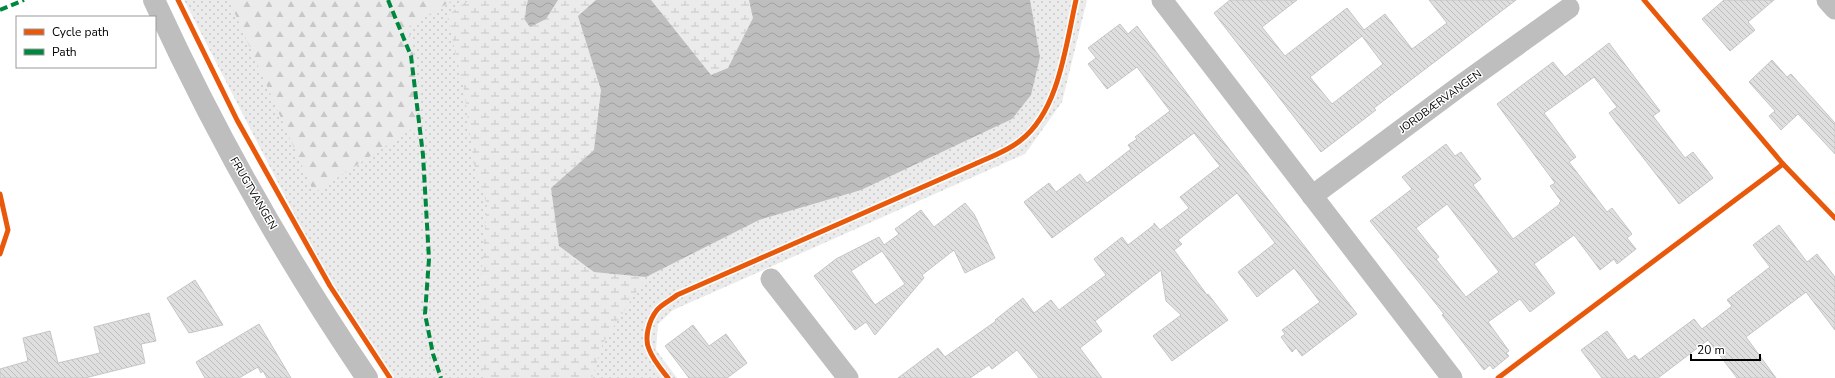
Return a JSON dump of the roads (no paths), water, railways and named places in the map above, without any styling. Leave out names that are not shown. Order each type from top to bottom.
[{"type":"street","name":"FRUGTVANGEN","points":[[154,0],[177,51],[246,183],[334,328],[367,378]]},
{"type":"street","points":[[1162,0],[1452,378]]},
{"type":"street","points":[[1827,0],[1835,9]]},
{"type":"street","name":"JORDBÆRVANGEN","points":[[1312,196],[1460,86],[1569,8]]},
{"type":"street","points":[[771,280],[848,378]]},
{"type":"water","points":[[528,0],[558,0],[546,19],[530,27],[525,20]]},
{"type":"water","points":[[596,0],[651,0],[711,75],[728,68],[753,18],[749,0],[1030,0],[1040,57],[1031,95],[1012,119],[861,190],[759,220],[646,277],[594,272],[559,246],[551,188],[594,150],[601,90],[578,16]]}]
